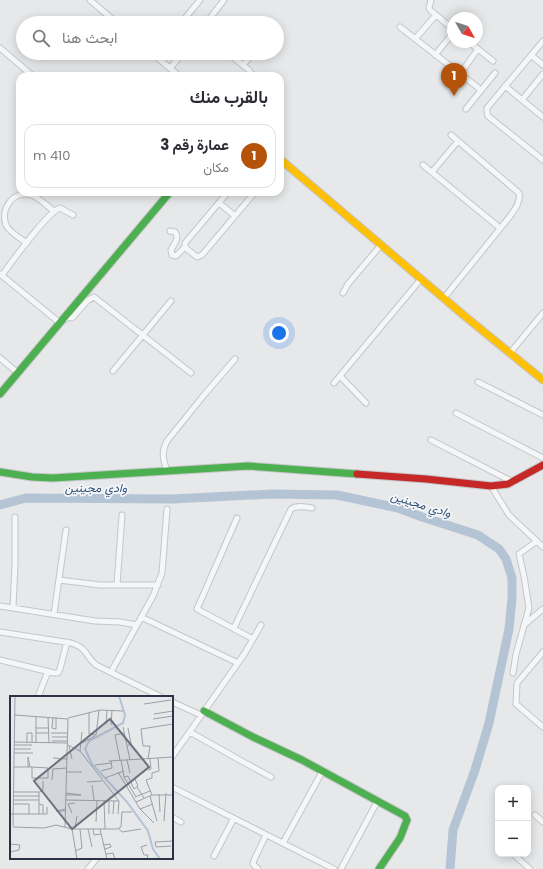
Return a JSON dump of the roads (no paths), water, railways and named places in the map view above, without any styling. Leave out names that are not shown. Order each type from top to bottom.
[{"type":"street","points":[[90,0],[108,16]]},
{"type":"street","points":[[187,16],[200,0]]},
{"type":"street","points":[[211,16],[224,0]]},
{"type":"street","points":[[431,0],[429,8],[447,24]]},
{"type":"street","points":[[415,39],[436,15]]},
{"type":"street","points":[[400,26],[481,90]]},
{"type":"street","points":[[435,55],[447,40]]},
{"type":"street","points":[[543,41],[487,108],[488,116],[543,160]]},
{"type":"street","points":[[0,48],[28,72]]},
{"type":"street","points":[[460,74],[478,49],[493,61]]},
{"type":"street","points":[[531,55],[543,65]]},
{"type":"street","points":[[161,60],[174,72]]},
{"type":"street","points":[[170,68],[176,60]]},
{"type":"street","points":[[237,60],[250,72]]},
{"type":"street","points":[[243,65],[247,60]]},
{"type":"street","points":[[466,109],[495,73]]},
{"type":"street","points":[[522,100],[543,74]]},
{"type":"street","points":[[505,86],[543,117]]},
{"type":"street","points":[[444,298],[516,209],[520,194],[451,135]]},
{"type":"street","points":[[432,172],[458,140]]},
{"type":"street","points":[[284,164],[510,353],[542,378]]},
{"type":"street","points":[[423,165],[500,228]]},
{"type":"street","points":[[16,195],[8,201],[5,209],[5,223],[9,229],[27,242]]},
{"type":"street","points":[[33,196],[41,200],[54,211]]},
{"type":"street","points":[[0,394],[167,196]]},
{"type":"street","points":[[170,231],[176,234],[177,238],[171,250],[172,255],[176,256],[185,247],[185,243],[225,196]]},
{"type":"street","points":[[185,247],[197,257],[200,256],[252,196]]},
{"type":"street","points":[[219,203],[235,216]]},
{"type":"street","points":[[62,320],[1,274],[54,211],[60,208],[73,215]]},
{"type":"street","points":[[344,293],[348,284],[381,245]]},
{"type":"street","points":[[334,383],[421,279]]},
{"type":"street","points":[[62,320],[68,317],[72,318],[88,300],[94,297],[191,373]]},
{"type":"street","points":[[113,371],[171,301]]},
{"type":"street","points":[[510,353],[543,313]]},
{"type":"street","points":[[0,358],[18,373]]},
{"type":"street","points":[[167,471],[163,453],[167,441],[235,359]]},
{"type":"street","points":[[340,376],[366,403]]},
{"type":"street","points":[[478,382],[543,415]]},
{"type":"street","points":[[456,413],[543,458]]},
{"type":"street","points":[[431,440],[512,482]]},
{"type":"street","points":[[0,472],[32,477],[52,478],[248,466],[426,479],[491,486],[508,484],[543,465]]},
{"type":"street","points":[[491,486],[509,515],[543,547]]},
{"type":"street","points":[[234,628],[291,509],[298,506],[312,508]]},
{"type":"street","points":[[111,672],[158,585],[162,573],[167,509]]},
{"type":"street","points":[[117,585],[122,515]]},
{"type":"street","points":[[13,608],[15,517]]},
{"type":"street","points":[[237,518],[197,609],[254,639]]},
{"type":"street","points":[[54,614],[66,530]]},
{"type":"street","points":[[513,673],[516,654],[528,608],[524,576],[519,556],[520,552],[537,541]]},
{"type":"street","points":[[59,580],[100,586],[158,585]]},
{"type":"street","points":[[0,606],[96,621],[120,622],[137,625]]},
{"type":"street","points":[[523,626],[543,610]]},
{"type":"street","points":[[141,617],[238,663]]},
{"type":"street","points":[[173,756],[238,663],[262,625]]},
{"type":"street","points":[[0,632],[67,642],[80,646],[84,649],[92,661],[159,696]]},
{"type":"street","points":[[0,660],[48,672],[58,673],[67,642]]},
{"type":"street","points":[[543,652],[517,683],[516,704],[543,728]]},
{"type":"street","points":[[38,696],[48,672]]},
{"type":"street","points":[[173,702],[203,713],[322,772],[405,816],[408,822],[404,831],[379,869]]},
{"type":"street","points":[[190,732],[271,777]]},
{"type":"street","points":[[283,843],[322,772]]},
{"type":"street","points":[[173,788],[334,869]]},
{"type":"street","points":[[341,869],[377,802]]},
{"type":"street","points":[[535,815],[543,822]]},
{"type":"street","points":[[173,818],[181,822]]},
{"type":"street","points":[[214,856],[234,818]]},
{"type":"street","points":[[258,869],[253,864],[266,835]]},
{"type":"street","points":[[517,857],[530,869]]},
{"type":"street","points":[[88,869],[96,859]]},
{"type":"waterway","name":"وادي مجينين","points":[[0,505],[26,498],[172,499],[272,494],[337,495],[398,508],[478,535],[499,549],[506,559],[512,578],[509,629],[489,723],[475,770],[453,830],[450,869]]},
{"type":"place","name":"عمارة رقم 3","points":[[454,96]]}]
